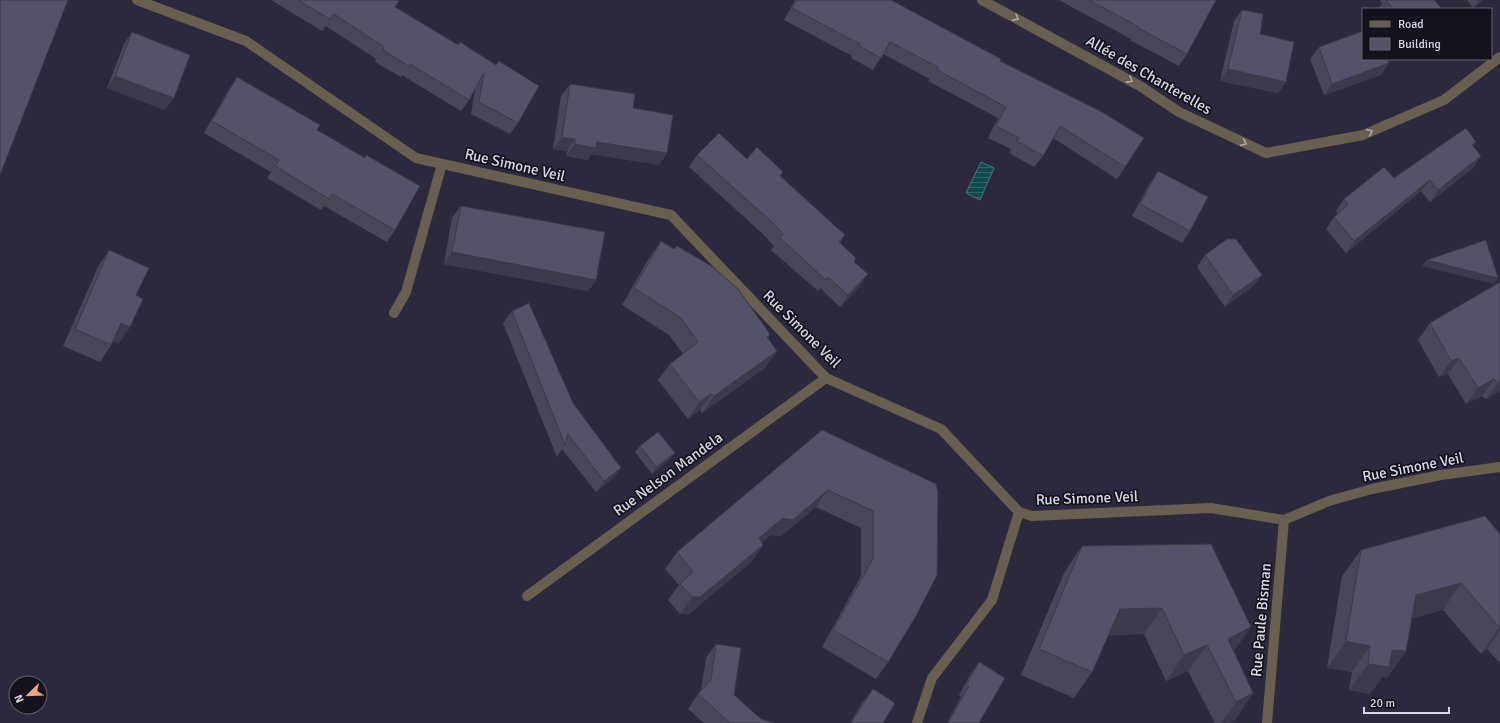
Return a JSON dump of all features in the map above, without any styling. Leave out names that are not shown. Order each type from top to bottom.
[{"type":"street","name":"Rue Simone Veil","points":[[137,0],[246,41],[416,158],[671,215],[826,378],[941,429],[1019,512],[1032,516],[1211,508],[1284,520],[1330,501],[1372,489],[1441,475],[1500,467]]},
{"type":"street","name":"Allée des Chanterelles","points":[[982,0],[1140,86],[1179,112],[1266,153],[1363,135],[1444,100],[1500,57]]},
{"type":"street","points":[[394,313],[406,292],[442,164]]},
{"type":"street","name":"Rue Nelson Mandela","points":[[527,596],[826,378]]},
{"type":"street","points":[[917,723],[932,678],[992,600],[1019,512]]},
{"type":"street","name":"Rue Paule Bisman","points":[[1267,723],[1284,520]]},
{"type":"shaded area","points":[[981,162],[994,168],[980,200],[966,193]]},
{"type":"building","points":[[0,0],[68,0],[0,175]]},
{"type":"building","points":[[298,0],[399,1],[395,7],[458,45],[460,42],[496,65],[499,61],[539,86],[518,123],[479,102],[484,73],[469,100],[410,64],[409,66],[383,50],[384,47],[334,14],[330,19]]},
{"type":"building","points":[[797,0],[891,0],[1001,59],[1000,61],[1102,112],[1144,138],[1125,167],[1060,126],[1043,156],[1017,141],[1019,138],[996,126],[1006,107],[937,70],[938,67],[890,42],[881,58],[859,46],[860,44],[792,8]]},
{"type":"building","points":[[1089,0],[1216,0],[1187,54]]},
{"type":"building","points":[[1386,0],[1434,0],[1441,8],[1392,8]]},
{"type":"building","points":[[1242,10],[1263,14],[1260,34],[1294,42],[1286,82],[1228,69]]},
{"type":"building","points":[[1362,31],[1362,60],[1388,60],[1389,63],[1332,84],[1319,47]]},
{"type":"building","points":[[132,32],[190,55],[174,98],[115,76]]},
{"type":"building","points":[[237,77],[320,125],[317,130],[365,158],[366,155],[420,186],[395,230],[332,194],[329,199],[275,166],[279,160],[212,121]]},
{"type":"building","points":[[570,84],[635,94],[633,108],[673,115],[667,153],[597,142],[596,148],[575,144],[575,139],[562,137]]},
{"type":"building","points":[[1466,128],[1476,142],[1472,145],[1481,156],[1438,190],[1430,180],[1354,241],[1334,217],[1348,205],[1344,199],[1384,167],[1394,178]]},
{"type":"building","points":[[719,133],[747,159],[757,147],[783,172],[780,176],[845,235],[839,242],[856,258],[854,262],[868,274],[848,295],[828,277],[826,280],[780,238],[783,234],[774,224],[697,155]]},
{"type":"building","points":[[1158,171],[1208,197],[1190,231],[1140,204]]},
{"type":"building","points":[[461,206],[605,232],[596,280],[452,252]]},
{"type":"building","points":[[1227,239],[1236,239],[1262,275],[1233,295],[1205,255]]},
{"type":"building","points":[[1486,240],[1498,278],[1427,260]]},
{"type":"building","points":[[661,241],[674,249],[677,246],[713,267],[738,289],[770,334],[767,337],[777,351],[714,396],[711,394],[699,402],[670,364],[698,342],[681,318],[634,288]]},
{"type":"building","points":[[109,250],[149,268],[136,295],[143,299],[130,327],[121,323],[111,345],[75,329]]},
{"type":"building","points":[[1500,282],[1500,381],[1498,383],[1494,379],[1478,388],[1459,358],[1451,361],[1430,323]]},
{"type":"building","points":[[529,303],[573,403],[621,468],[604,481],[568,434],[565,445],[512,311]]},
{"type":"building","points":[[822,430],[936,484],[938,492],[937,575],[916,616],[888,662],[833,630],[873,559],[873,511],[828,490],[793,520],[783,518],[759,538],[763,545],[700,597],[692,597],[680,584],[693,572],[677,552]]},
{"type":"building","points":[[658,432],[675,453],[656,467],[640,446]]},
{"type":"building","points":[[1485,516],[1500,534],[1500,626],[1499,627],[1461,583],[1416,595],[1406,651],[1392,650],[1389,667],[1368,664],[1370,646],[1346,641],[1361,550]]},
{"type":"building","points":[[1211,544],[1251,627],[1228,639],[1253,693],[1236,702],[1207,645],[1184,655],[1162,608],[1120,609],[1092,672],[1039,649],[1082,546]]},
{"type":"building","points":[[716,644],[741,648],[734,695],[761,719],[774,723],[730,723],[698,694],[711,680]]},
{"type":"building","points":[[979,662],[1005,678],[979,723],[948,723],[969,686],[966,685]]},
{"type":"building","points":[[873,689],[895,703],[883,723],[851,723]]}]
